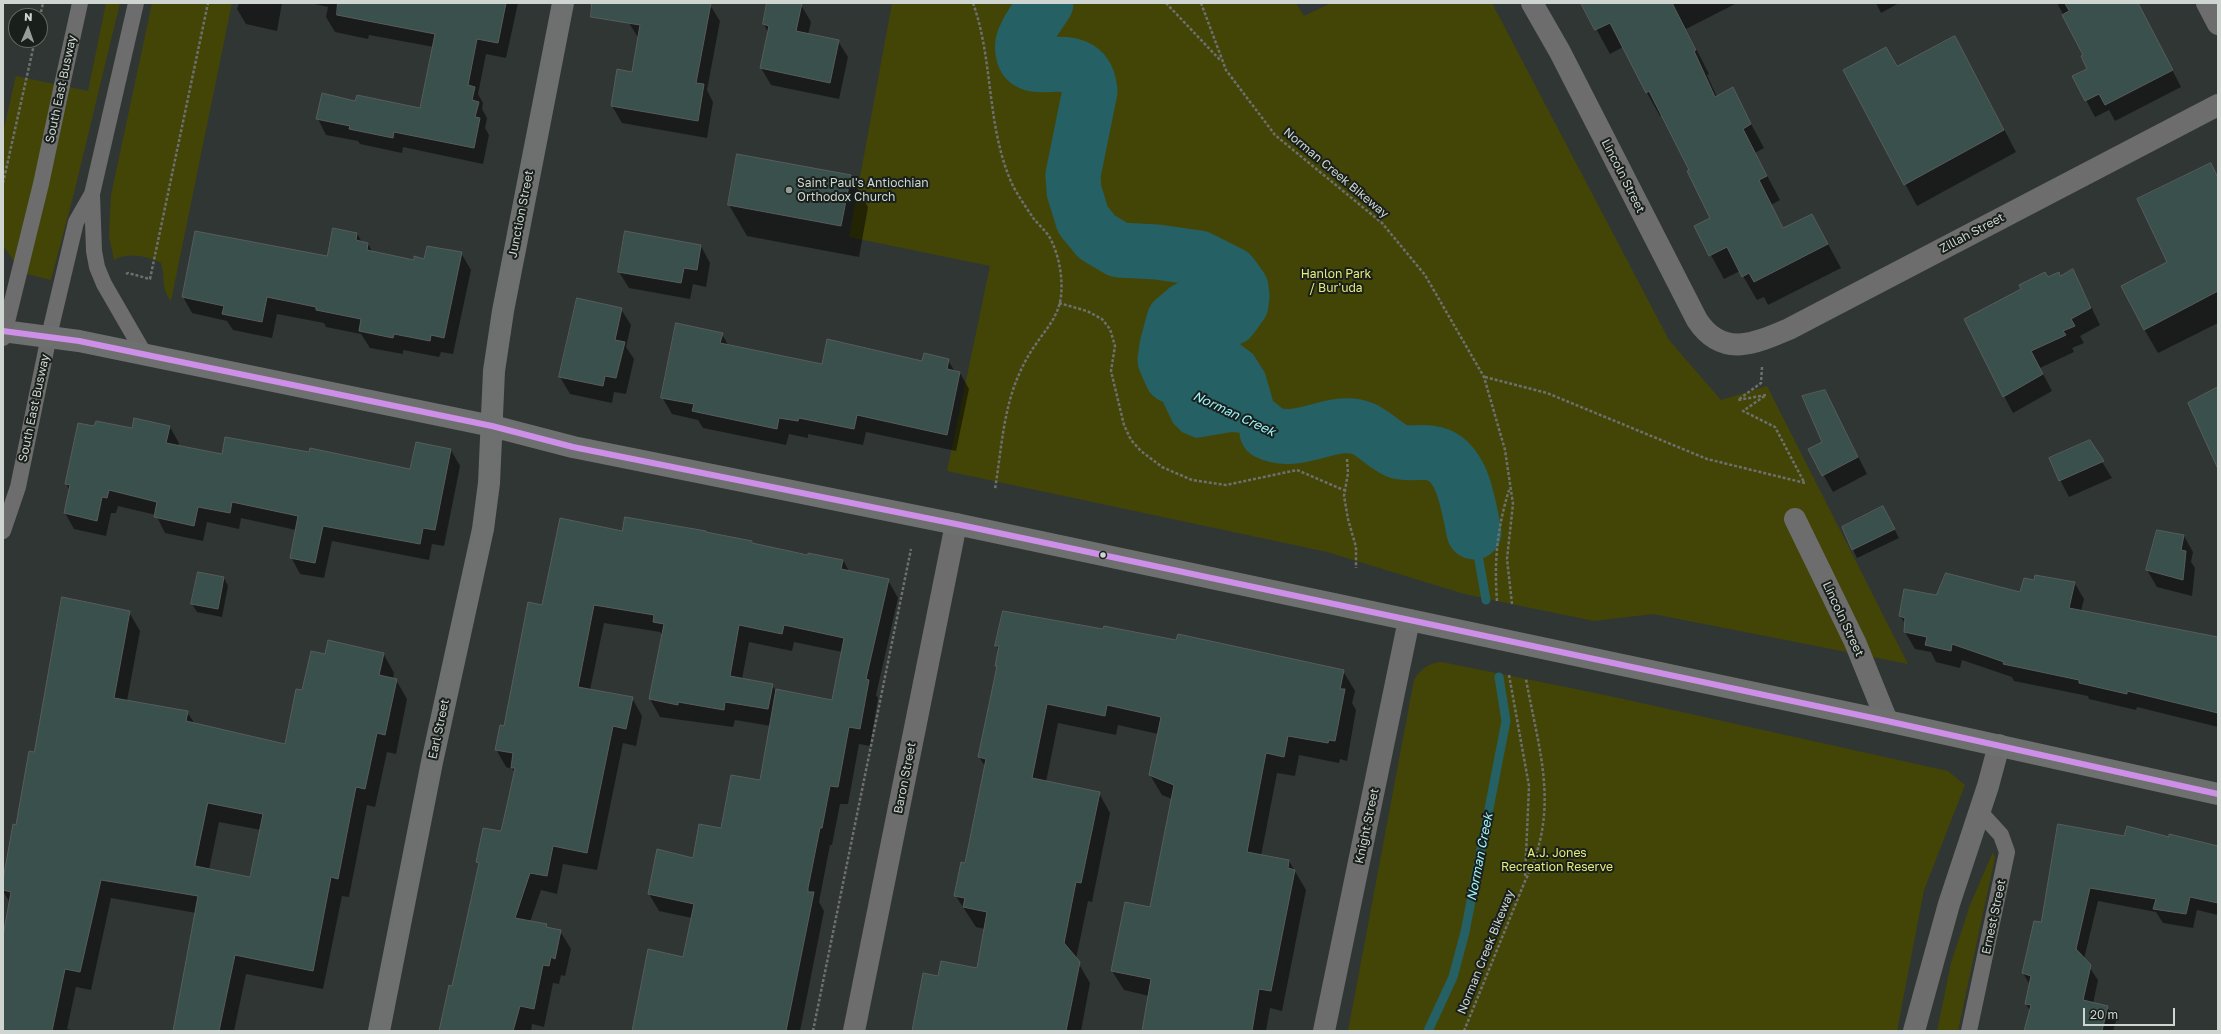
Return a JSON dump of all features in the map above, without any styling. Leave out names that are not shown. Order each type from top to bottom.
[{"type":"main road","name":"Junction Street","points":[[492,426],[494,371],[504,304],[563,3]]},
{"type":"main road","points":[[3,331],[49,336],[145,354],[492,426],[573,447],[956,524],[1887,721],[2218,794]]},
{"type":"main road","name":"Earl Street","points":[[379,1031],[431,769],[483,529],[489,483],[492,426]]},
{"type":"street","name":"Lincoln Street","points":[[1532,3],[1560,52],[1697,320],[1704,332],[1720,342]]},
{"type":"street","points":[[2207,3],[2218,23]]},
{"type":"street","name":"Zillah Street","points":[[1720,342],[1742,344],[1765,339],[1789,329],[2218,105]]},
{"type":"street","name":"Lincoln Street","points":[[1795,519],[1855,642],[1887,721]]},
{"type":"street","name":"Baron Street","points":[[854,1031],[956,524]]},
{"type":"street","name":"Knight Street","points":[[1324,1031],[1409,620]]},
{"type":"street","points":[[1914,1031],[1949,904],[1980,812],[1998,745]]},
{"type":"lane","name":"South East Busway","points":[[3,338],[41,184],[80,3]]},
{"type":"lane","name":"South East Busway","points":[[136,3],[92,194],[94,251],[97,267],[104,284],[145,354]]},
{"type":"lane","name":"South East Busway","points":[[3,531],[18,487],[49,336],[76,222],[92,194]]},
{"type":"lane","name":"Ernest Street","points":[[1969,1031],[2007,852],[2001,835],[1980,812]]},
{"type":"path","points":[[121,276],[128,272],[150,279],[208,3]]},
{"type":"path","points":[[973,3],[981,25],[988,63],[990,94],[995,129],[1013,186],[1034,219],[1050,237],[1058,256],[1060,278],[1059,303],[1050,326],[1024,363],[1012,393],[995,489]]},
{"type":"path","points":[[1166,3],[1223,62]]},
{"type":"path","name":"Norman Creek Bikeway","points":[[1201,3],[1226,70],[1275,135],[1382,223],[1425,275],[1484,377],[1505,450],[1509,489],[1513,504],[1507,559],[1512,604]]},
{"type":"path","points":[[3,183],[33,48]]},
{"type":"path","points":[[1059,303],[1087,311],[1102,319],[1110,329],[1115,346],[1111,371],[1124,425],[1132,440],[1141,451],[1162,467],[1192,480],[1226,485],[1296,470],[1346,491]]},
{"type":"path","points":[[1484,377],[1547,393],[1598,416],[1707,459],[1805,483],[1775,427],[1743,411],[1766,395],[1738,400],[1761,383],[1765,339]]},
{"type":"path","points":[[1347,459],[1348,473],[1346,491],[1348,519],[1356,547],[1356,568]]},
{"type":"path","name":"Norman Creek Bikeway","points":[[1497,601],[1495,554],[1499,528],[1509,489]]},
{"type":"path","points":[[813,1031],[911,549]]},
{"type":"path","name":"Norman Creek Bikeway","points":[[1509,676],[1529,786],[1525,881]]},
{"type":"path","name":"Norman Creek Bikeway","points":[[1464,1031],[1541,844],[1546,803],[1545,783],[1526,679]]},
{"type":"green space","points":[[106,3],[120,3],[74,193],[51,280],[23,273],[3,246],[3,132],[16,76],[88,91]]},
{"type":"green space","points":[[152,3],[232,3],[171,301],[164,287],[161,263],[150,258],[138,256],[125,256],[114,260],[109,236],[111,195]]},
{"type":"green space","name":"Hanlon Park / Bur'uda","points":[[892,3],[1296,3],[1304,16],[1331,3],[1492,3],[1669,340],[1721,400],[1767,386],[1908,664],[1653,614],[1594,621],[1461,593],[1327,552],[947,471],[990,266],[849,237]]},
{"type":"green space","name":"A.J. Jones Recreation Reserve","points":[[1442,662],[1605,695],[1948,771],[1965,785],[1924,890],[1897,1031],[1348,1031],[1414,680],[1425,667]]},
{"type":"green space","points":[[1993,852],[1995,857],[1958,1031],[1937,1031],[1951,963],[1970,905]]},
{"type":"water","points":[[1187,309],[1196,331],[1233,339],[1253,354],[1265,373],[1273,401],[1301,423],[1325,423],[1341,426],[1323,435],[1290,443],[1277,442],[1263,435],[1232,432],[1196,438],[1182,432],[1173,423],[1154,383],[1156,347],[1171,315]]},
{"type":"building","points":[[338,3],[506,3],[498,43],[477,39],[468,85],[475,87],[472,100],[479,102],[475,117],[480,118],[474,148],[394,132],[393,138],[349,129],[350,126],[316,119],[322,93],[355,101],[357,95],[420,108],[435,34],[337,15]]},
{"type":"building","points":[[592,3],[711,3],[696,83],[704,84],[698,121],[611,106],[617,69],[632,72],[640,25],[591,17]]},
{"type":"building","points":[[767,3],[802,3],[796,31],[839,40],[830,83],[760,68],[769,26],[763,24]]},
{"type":"building","points":[[1581,3],[1672,3],[1696,50],[1694,51],[1715,97],[1733,87],[1751,124],[1743,129],[1767,176],[1759,180],[1783,228],[1812,214],[1828,244],[1754,282],[1749,273],[1742,277],[1727,247],[1709,256],[1694,226],[1710,218],[1687,171],[1689,170],[1649,91],[1646,93],[1610,23],[1595,30]]},
{"type":"building","points":[[2065,3],[2138,3],[2173,70],[2105,105],[2099,94],[2085,101],[2072,76],[2087,69],[2081,56],[2083,55],[2062,15],[2069,11]]},
{"type":"building","points":[[1955,36],[2004,130],[1904,185],[1843,70],[1886,47],[1897,66]]},
{"type":"building","name":"Saint Paul's Antiochian Orthodox Church","points":[[737,154],[851,175],[841,226],[728,205]]},
{"type":"building","points":[[2211,163],[2218,178],[2218,291],[2144,330],[2121,286],[2167,262],[2137,199]]},
{"type":"building","points":[[333,228],[357,233],[356,240],[368,243],[367,250],[414,260],[414,256],[424,259],[427,246],[462,252],[444,338],[431,335],[430,341],[394,334],[393,338],[359,331],[361,319],[316,310],[316,307],[267,297],[262,322],[222,314],[224,306],[182,297],[195,231],[327,256]]},
{"type":"building","points":[[625,231],[701,245],[697,270],[684,268],[681,283],[618,272]]},
{"type":"building","points":[[2073,269],[2091,308],[2071,319],[2075,326],[2063,331],[2066,335],[2031,351],[2043,374],[2003,397],[1964,319],[2021,289],[2019,285],[2045,272],[2048,277],[2059,272],[2060,276]]},
{"type":"building","points":[[577,298],[622,308],[615,340],[625,342],[616,378],[605,376],[603,386],[559,377]]},
{"type":"building","points":[[676,323],[723,333],[720,343],[822,364],[827,339],[922,361],[924,353],[949,359],[947,369],[960,372],[947,435],[857,415],[854,429],[799,418],[798,421],[779,418],[777,429],[692,411],[694,404],[661,398]]},
{"type":"building","points":[[2218,387],[2218,469],[2188,403]]},
{"type":"building","points":[[1825,390],[1858,457],[1822,476],[1808,449],[1822,442],[1802,396]]},
{"type":"building","points":[[134,418],[170,426],[166,443],[222,454],[225,437],[309,452],[310,448],[410,469],[416,442],[451,449],[435,530],[423,528],[420,544],[323,526],[315,563],[290,558],[298,516],[232,502],[230,513],[198,507],[194,526],[154,517],[157,502],[109,490],[107,498],[102,497],[97,521],[64,513],[70,485],[65,484],[78,423],[94,426],[96,421],[132,428]]},
{"type":"building","points":[[2090,440],[2104,461],[2059,481],[2049,458]]},
{"type":"building","points":[[1883,506],[1895,529],[1852,550],[1842,527]]},
{"type":"building","points":[[625,517],[706,531],[808,555],[808,553],[843,560],[841,569],[889,579],[866,679],[869,680],[860,729],[849,727],[838,787],[830,786],[822,828],[820,828],[808,888],[808,892],[814,892],[786,1031],[632,1031],[648,949],[683,957],[694,904],[648,894],[657,849],[693,858],[699,824],[721,828],[731,775],[760,780],[776,689],[832,700],[844,638],[784,625],[782,634],[739,625],[730,676],[773,684],[768,709],[725,702],[724,710],[678,702],[678,705],[649,699],[664,624],[653,622],[654,615],[594,605],[578,687],[633,697],[626,729],[613,726],[587,853],[553,846],[547,876],[530,873],[515,918],[547,924],[546,927],[561,930],[555,959],[551,957],[549,966],[543,965],[534,1009],[520,1006],[513,1031],[439,1031],[449,985],[452,986],[479,863],[476,862],[483,828],[501,831],[515,768],[511,768],[513,753],[495,750],[500,725],[504,726],[528,602],[542,605],[560,518],[622,531]]},
{"type":"building","points":[[2157,530],[2184,535],[2181,550],[2186,551],[2183,580],[2146,570]]},
{"type":"building","points":[[198,572],[224,577],[218,609],[191,604]]},
{"type":"building","points":[[1946,573],[2020,592],[2024,578],[2034,580],[2035,575],[2075,582],[2069,608],[2218,637],[2218,713],[2127,691],[2127,694],[2079,683],[2079,680],[2003,664],[2004,662],[1952,644],[1951,651],[1925,645],[1927,637],[1904,632],[1905,618],[1899,616],[1904,589],[1936,595]]},
{"type":"building","points":[[62,597],[130,611],[114,698],[188,711],[186,721],[285,744],[296,689],[302,690],[311,651],[325,654],[328,640],[384,653],[379,675],[397,679],[385,735],[377,733],[365,789],[356,787],[338,879],[331,877],[313,971],[235,955],[219,1031],[173,1031],[198,896],[101,880],[80,972],[65,969],[52,1031],[3,1031],[3,936],[11,892],[3,890],[3,880],[13,824],[16,825],[29,751],[34,752]],"holes":[[[208,803],[263,814],[250,877],[195,866]]]},
{"type":"building","points":[[1003,611],[1103,629],[1104,626],[1176,640],[1178,634],[1344,670],[1340,689],[1345,689],[1335,741],[1329,740],[1328,743],[1288,736],[1284,757],[1266,753],[1247,852],[1289,860],[1288,868],[1295,870],[1271,991],[1259,989],[1252,1031],[1142,1031],[1151,979],[1111,971],[1125,902],[1150,907],[1174,785],[1149,775],[1161,717],[1107,705],[1105,716],[1047,704],[1032,778],[1100,792],[1081,883],[1076,882],[1064,943],[1080,962],[1066,1031],[912,1031],[923,973],[938,976],[941,961],[977,968],[987,912],[963,907],[965,898],[954,896],[961,862],[965,863],[986,759],[978,757],[997,666],[995,666],[999,646],[995,646]]},
{"type":"building","points":[[2058,824],[2124,836],[2127,826],[2169,837],[2169,834],[2218,846],[2218,903],[2190,897],[2186,914],[2153,909],[2156,899],[2090,888],[2076,949],[2091,965],[2083,1000],[2108,1006],[2102,1031],[2024,1031],[2031,1005],[2025,1004],[2031,976],[2022,973],[2034,921],[2041,922]]},
{"type":"waterway","name":"Norman Creek","points":[[1046,3],[1027,33],[1022,47],[1027,61],[1034,64],[1068,65],[1078,68],[1086,76],[1090,91],[1073,175],[1074,191],[1083,220],[1097,237],[1119,250],[1157,252],[1199,258],[1231,274],[1241,288],[1241,304],[1231,318],[1219,317],[1187,309],[1174,320],[1165,360],[1172,376]]},
{"type":"waterway","name":"Norman Creek","points":[[1267,432],[1285,437],[1304,435],[1341,426],[1351,426],[1358,427],[1371,433],[1389,447],[1397,451],[1405,453],[1430,453],[1441,456],[1450,463],[1462,484],[1474,532]]},
{"type":"waterway","name":"Norman Creek","points":[[1474,532],[1486,600]]},
{"type":"waterway","name":"Norman Creek","points":[[1428,1031],[1453,977],[1465,932],[1506,721],[1499,677]]},
{"type":"transit line","points":[[3,331],[79,341],[492,426],[573,447],[956,524],[1887,721],[2218,794]]},
{"type":"place","name":"Saint Paul's Antiochian Orthodox Church","points":[[789,190]]}]
